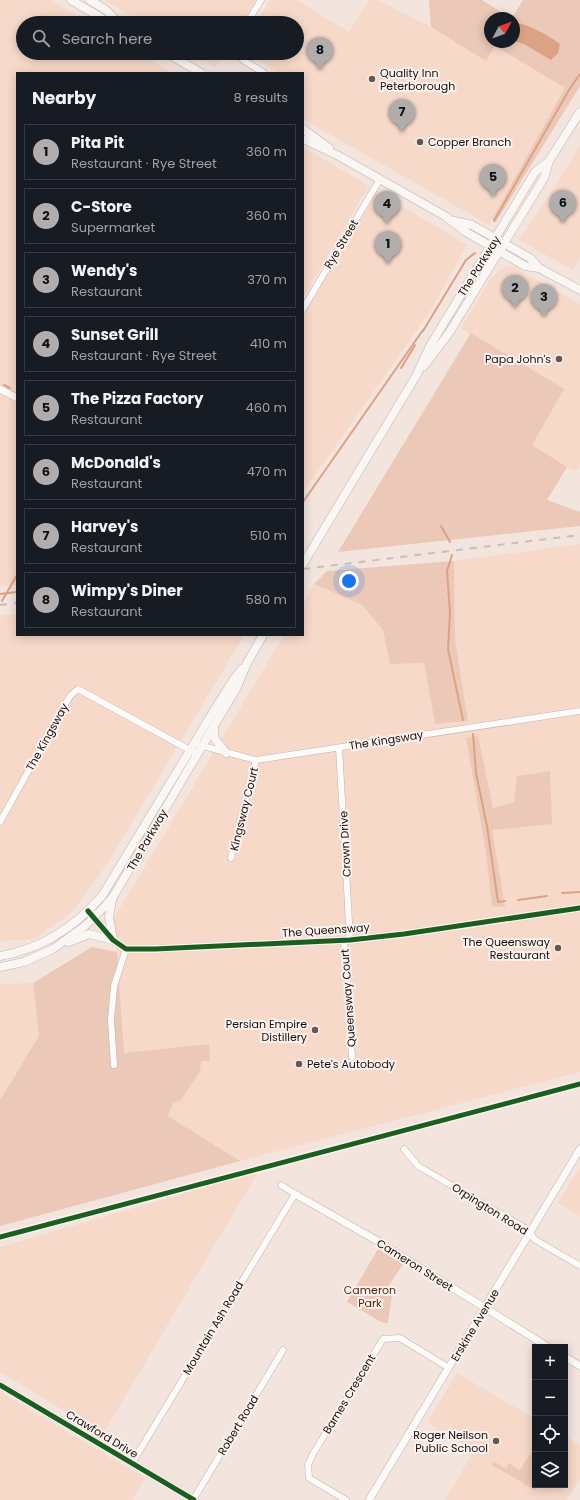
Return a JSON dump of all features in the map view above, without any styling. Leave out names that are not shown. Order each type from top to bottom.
[{"type":"main road","points":[[71,0],[98,16]]},
{"type":"main road","points":[[90,0],[106,10],[112,16]]},
{"type":"main road","points":[[179,60],[199,72]]},
{"type":"main road","name":"The Parkway","points":[[416,376],[449,333],[544,178],[549,161],[580,112]]},
{"type":"main road","points":[[304,130],[337,155]]},
{"type":"main road","points":[[304,139],[337,155],[454,221],[466,232],[525,266],[539,268]]},
{"type":"main road","name":"The Parkway","points":[[304,562],[416,376],[430,346],[536,172],[549,161]]},
{"type":"main road","points":[[454,221],[472,225],[496,238],[530,258],[539,268],[580,290]]},
{"type":"main road","name":"The Parkway","points":[[0,956],[20,952],[43,943],[68,927],[88,911],[102,896],[196,748],[214,726],[237,687],[247,663],[262,636]]},
{"type":"main road","name":"The Parkway","points":[[0,967],[24,962],[53,949],[94,918],[113,897],[233,680],[247,663]]},
{"type":"main road","points":[[214,726],[215,739],[226,753]]},
{"type":"main road","points":[[53,949],[89,934],[113,940],[109,908],[113,897]]},
{"type":"street","points":[[251,16],[261,0]]},
{"type":"street","points":[[243,60],[262,72]]},
{"type":"street","name":"Rye Street","points":[[304,306],[380,179]]},
{"type":"street","points":[[0,389],[16,397]]},
{"type":"street","name":"The Kingsway","points":[[0,822],[70,696],[78,690],[196,748],[256,760],[580,711]]},
{"type":"street","name":"Crown Drive","points":[[340,748],[347,940]]},
{"type":"street","name":"Kingsway Court","points":[[232,858],[256,760]]},
{"type":"street","name":"The Queensway","points":[[126,949],[347,940],[404,934],[580,908]]},
{"type":"street","points":[[88,911],[113,940],[126,949],[114,986],[111,1020],[114,1065]]},
{"type":"street","name":"Queensway Court","points":[[347,940],[352,1056]]},
{"type":"street","name":"Orpington Road","points":[[404,1149],[418,1166],[530,1232],[534,1239],[580,1266]]},
{"type":"street","name":"Erskine Avenue","points":[[369,1500],[580,1149]]},
{"type":"street","name":"Cameron Street","points":[[281,1185],[374,1239],[543,1344]]},
{"type":"street","name":"Mountain Ash Road","points":[[132,1463],[295,1194]]},
{"type":"street","name":"Barnes Crescent","points":[[346,1500],[309,1478],[308,1465],[321,1440],[383,1339],[400,1338],[449,1368]]},
{"type":"street","name":"Robert Road","points":[[194,1500],[283,1350]]},
{"type":"street","points":[[568,1359],[580,1366]]},
{"type":"street","name":"Crawford Drive","points":[[0,1385],[194,1500]]},
{"type":"shaded area","points":[[0,0],[51,0],[77,16],[16,16],[16,60],[150,60],[169,72],[16,72],[16,585],[0,586]]},
{"type":"shaded area","points":[[104,0],[256,0],[246,16],[131,16]]},
{"type":"shaded area","points":[[270,0],[296,0],[349,32],[369,0],[378,0],[431,27],[486,61],[494,48],[498,48],[565,88],[489,225],[304,120],[304,72],[276,72],[258,60],[304,60],[304,16],[261,16]]},
{"type":"shaded area","points":[[520,24],[533,28],[560,44],[558,53],[551,60],[520,43]]},
{"type":"shaded area","points":[[204,60],[220,60],[216,67]]},
{"type":"shaded area","points":[[580,145],[580,259],[573,270],[519,240],[549,196]]},
{"type":"shaded area","points":[[304,148],[369,186],[304,296]]},
{"type":"shaded area","points":[[377,191],[467,245],[431,310],[304,491],[304,306],[308,308]]},
{"type":"shaded area","points":[[511,266],[580,304],[580,465],[577,470],[574,471],[532,446],[503,352],[461,328],[492,277],[503,268]]},
{"type":"shaded area","points":[[580,544],[580,1072],[240,1161],[168,1116],[173,1103],[201,1061],[209,1044],[124,1053],[114,918],[283,636],[304,636],[304,601],[314,584],[362,605],[383,630],[390,664],[424,663],[435,724],[468,721],[455,640],[454,561]]},
{"type":"shaded area","points":[[16,614],[16,636],[243,636],[105,867],[72,912],[34,939],[0,941],[0,621],[2,615]]},
{"type":"shaded area","points":[[33,983],[39,1036],[0,1100],[0,984]]},
{"type":"shaded area","points":[[580,1167],[580,1216],[558,1203]]},
{"type":"shaded area","points":[[258,1172],[103,1434],[0,1372],[0,1247]]},
{"type":"shaded area","name":"Roger Neilson Public School","points":[[457,1373],[532,1417],[532,1488],[568,1488],[568,1438],[580,1445],[580,1479],[567,1500],[445,1500],[474,1451],[427,1422]]},
{"type":"shaded area","points":[[0,1392],[145,1478],[132,1500],[0,1500]]},
{"type":"green space","points":[[429,0],[482,0],[501,12],[484,12],[484,48],[494,48],[486,61],[431,27]]},
{"type":"green space","points":[[523,0],[580,0],[580,86],[496,222],[492,219],[565,88],[498,48],[520,48],[520,12],[516,12]]},
{"type":"green space","points":[[471,333],[564,389],[532,445],[567,467],[547,500],[580,512],[580,526],[338,552]]},
{"type":"green space","points":[[454,561],[455,640],[468,721],[435,724],[424,663],[390,664],[383,630],[362,605],[314,584],[327,571]]},
{"type":"green space","points":[[478,736],[493,808],[514,802],[517,776],[550,771],[552,824],[492,830],[505,907],[492,906],[485,845],[466,738]]},
{"type":"green space","points":[[92,947],[117,952],[124,1053],[209,1044],[210,1061],[201,1061],[200,1071],[181,1100],[173,1103],[168,1116],[240,1161],[0,1226],[0,1100],[39,1036],[33,983]]},
{"type":"green space","name":"Cameron Park","points":[[378,1249],[403,1264],[386,1290],[392,1295],[388,1323],[383,1323],[347,1302]]},
{"type":"green space","points":[[530,1454],[532,1456],[532,1488],[536,1488],[535,1490],[492,1465],[494,1461],[506,1469],[509,1463],[520,1470]]},
{"type":"waterway","points":[[494,221],[569,90],[580,74]]},
{"type":"waterway","points":[[423,331],[466,260],[475,253]]},
{"type":"waterway","points":[[304,501],[423,330]]},
{"type":"waterway","points":[[414,347],[401,368],[415,345]]},
{"type":"waterway","points":[[4,385],[10,388]]},
{"type":"waterway","points":[[441,526],[450,542]]},
{"type":"waterway","points":[[452,555],[447,571],[450,612],[448,649],[463,720]]},
{"type":"waterway","points":[[2,601],[16,577]]},
{"type":"waterway","points":[[0,594],[16,592]]},
{"type":"waterway","points":[[473,734],[476,773],[487,826],[498,902],[505,901]]},
{"type":"waterway","points":[[562,893],[580,892]]},
{"type":"waterway","points":[[518,900],[547,896]]},
{"type":"railway","points":[[304,569],[580,535]]},
{"type":"railway","points":[[0,605],[16,603]]},
{"type":"cycle path","points":[[88,911],[113,940],[126,949],[155,949],[350,940],[404,934],[580,908]]},
{"type":"cycle path","points":[[0,1237],[580,1084]]},
{"type":"cycle path","points":[[0,1385],[194,1500]]},
{"type":"place","name":"Wimpy's Diner","points":[[320,70]]},
{"type":"place","name":"Quality Inn Peterborough","points":[[372,79]]},
{"type":"place","name":"Harvey's","points":[[402,132]]},
{"type":"place","name":"Copper Branch","points":[[420,142]]},
{"type":"place","name":"The Pizza Factory","points":[[493,197]]},
{"type":"place","name":"McDonald's","points":[[563,223]]},
{"type":"place","name":"Sunset Grill","points":[[387,224]]},
{"type":"place","name":"Pita Pit","points":[[388,264]]},
{"type":"place","name":"C-Store","points":[[515,308]]},
{"type":"place","name":"Wendy's","points":[[544,317]]},
{"type":"place","name":"Papa John's","points":[[559,359]]},
{"type":"place","name":"The Queensway Restaurant","points":[[558,948]]},
{"type":"place","name":"Persian Empire Distillery","points":[[315,1030]]},
{"type":"place","name":"Pete's Autobody","points":[[299,1064]]},
{"type":"place","name":"Roger Neilson Public School","points":[[496,1441]]}]
